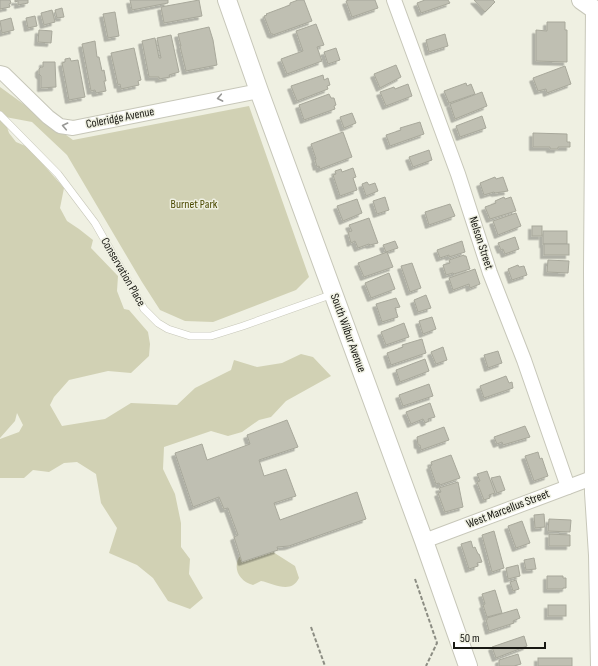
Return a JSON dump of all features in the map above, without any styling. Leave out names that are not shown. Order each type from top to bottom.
[{"type":"street","name":"South Wilbur Avenue","points":[[227,0],[424,541],[465,665]]},
{"type":"street","name":"Nelson Street","points":[[394,0],[458,174],[490,272],[524,360],[568,487]]},
{"type":"street","points":[[591,7],[595,117],[592,182],[591,270],[592,478],[596,555],[598,666]]},
{"type":"street","name":"Coleridge Avenue","points":[[0,73],[4,74],[48,117],[60,126],[73,128],[259,91]]},
{"type":"street","name":"West Marcellus Street","points":[[424,541],[592,478]]},
{"type":"lane","name":"Conservation Place","points":[[0,115],[58,174],[95,223],[144,309],[158,323],[168,329],[190,336],[211,336],[334,293]]},
{"type":"path","points":[[415,579],[437,643],[426,666]]},
{"type":"path","points":[[311,627],[325,666]]},
{"type":"green space","name":"Burnet Park","points":[[0,87],[73,140],[249,106],[309,277],[296,290],[213,322],[185,321],[160,310],[67,155],[32,122],[0,116]]},
{"type":"green space","points":[[0,117],[5,121],[9,133],[16,142],[28,147],[64,188],[60,208],[67,221],[93,240],[91,248],[118,276],[117,291],[124,309],[129,310],[148,332],[150,344],[149,356],[131,373],[108,371],[69,380],[54,397],[50,405],[62,426],[105,419],[131,403],[177,405],[195,388],[231,370],[234,360],[257,367],[282,363],[301,354],[313,357],[331,376],[286,401],[271,417],[259,420],[242,432],[228,436],[211,431],[164,447],[163,469],[175,494],[181,523],[181,547],[190,559],[189,574],[203,598],[190,609],[168,601],[153,578],[137,565],[109,553],[117,528],[101,503],[96,474],[77,462],[64,463],[49,472],[33,470],[24,478],[0,478],[0,439],[19,432],[23,425],[17,413],[15,421],[0,438]]},
{"type":"green space","points":[[273,552],[295,566],[299,578],[296,583],[291,586],[282,587],[261,581],[253,585],[248,583],[238,574],[237,565],[240,556],[243,562]]},
{"type":"building","points":[[0,0],[10,0],[10,7],[0,9]]},
{"type":"building","points":[[15,0],[28,0],[28,3],[18,5],[18,1],[15,2]]},
{"type":"building","points":[[130,0],[168,0],[168,3],[132,10]]},
{"type":"building","points":[[199,0],[202,16],[164,23],[161,7]]},
{"type":"building","points":[[298,0],[304,0],[312,21],[273,35],[271,34],[264,16]]},
{"type":"building","points":[[375,0],[378,8],[352,17],[346,1]]},
{"type":"building","points":[[425,0],[448,0],[450,3],[421,13],[417,3]]},
{"type":"building","points":[[474,0],[493,0],[495,2],[485,12]]},
{"type":"building","points":[[62,8],[64,17],[57,18],[55,10]]},
{"type":"building","points":[[52,10],[55,22],[44,25],[41,13]]},
{"type":"building","points":[[115,12],[119,36],[108,38],[103,14]]},
{"type":"building","points":[[35,16],[37,26],[28,28],[26,18]]},
{"type":"building","points":[[11,18],[14,30],[2,33],[0,21]]},
{"type":"building","points":[[547,22],[565,22],[565,30],[567,30],[567,62],[536,61],[536,30],[547,31]]},
{"type":"building","points":[[316,24],[324,45],[317,47],[322,61],[287,74],[281,59],[303,51],[296,31]]},
{"type":"building","points":[[209,27],[213,40],[217,65],[186,71],[178,34]]},
{"type":"building","points":[[39,30],[52,31],[51,43],[38,42]]},
{"type":"building","points":[[445,34],[448,46],[429,52],[426,40]]},
{"type":"building","points":[[171,35],[179,72],[169,75],[170,77],[159,79],[159,77],[149,77],[142,41],[155,38],[159,58],[161,58],[157,38]]},
{"type":"building","points":[[95,41],[97,57],[99,57],[102,71],[104,70],[106,81],[104,81],[106,91],[96,93],[95,90],[91,91],[82,44]]},
{"type":"building","points":[[134,48],[141,80],[138,81],[139,85],[121,89],[120,84],[118,85],[111,53]]},
{"type":"building","points":[[336,48],[340,60],[328,64],[324,52]]},
{"type":"building","points":[[70,58],[71,61],[78,60],[85,97],[69,100],[62,63],[65,62],[65,59]]},
{"type":"building","points":[[43,62],[55,62],[56,87],[41,88],[41,76],[39,74],[39,69],[43,67]]},
{"type":"building","points":[[396,65],[401,77],[380,88],[374,74]]},
{"type":"building","points":[[565,66],[571,84],[547,93],[546,89],[538,91],[533,78]]},
{"type":"building","points":[[323,75],[324,80],[328,78],[330,85],[327,86],[328,89],[297,101],[291,86]]},
{"type":"building","points":[[466,83],[467,86],[471,84],[475,94],[449,103],[444,91]]},
{"type":"building","points":[[408,84],[412,96],[386,106],[380,92],[394,87],[395,89]]},
{"type":"building","points":[[482,92],[487,106],[455,119],[450,104]]},
{"type":"building","points":[[329,94],[331,98],[334,98],[336,105],[334,106],[335,109],[304,120],[299,105]]},
{"type":"building","points":[[352,113],[356,123],[344,128],[340,117]]},
{"type":"building","points":[[482,116],[486,128],[460,137],[456,126]]},
{"type":"building","points":[[420,122],[424,134],[390,146],[386,135],[401,130],[400,128]]},
{"type":"building","points":[[343,132],[352,157],[320,169],[319,166],[317,167],[311,144]]},
{"type":"building","points":[[533,133],[567,134],[567,142],[570,142],[570,147],[550,149],[550,147],[533,147]]},
{"type":"building","points":[[429,150],[432,160],[413,167],[409,157]]},
{"type":"building","points":[[353,168],[356,177],[353,178],[357,190],[340,196],[333,175],[336,174],[335,171],[341,169],[342,172]]},
{"type":"building","points":[[495,177],[496,179],[503,177],[508,191],[494,192],[484,195],[480,183]]},
{"type":"building","points":[[367,182],[369,185],[375,183],[378,191],[366,196],[362,184]]},
{"type":"building","points":[[385,197],[389,210],[377,214],[373,201]]},
{"type":"building","points":[[504,197],[505,199],[511,197],[516,211],[490,219],[485,207],[496,203],[495,201]]},
{"type":"building","points":[[357,199],[362,213],[343,221],[337,206]]},
{"type":"building","points":[[450,204],[455,216],[429,225],[425,212]]},
{"type":"building","points":[[516,213],[521,226],[498,235],[493,221]]},
{"type":"building","points":[[369,218],[378,243],[369,244],[358,248],[355,241],[351,243],[348,232],[352,231],[349,225]]},
{"type":"building","points":[[532,226],[542,226],[542,236],[532,236]]},
{"type":"building","points":[[543,231],[567,231],[567,244],[543,244]]},
{"type":"building","points":[[515,237],[519,249],[505,254],[503,249],[501,250],[498,243]]},
{"type":"building","points":[[395,241],[398,248],[386,252],[383,245]]},
{"type":"building","points":[[462,241],[465,252],[440,258],[437,250]]},
{"type":"building","points":[[544,244],[569,244],[569,255],[544,255]]},
{"type":"building","points":[[387,252],[393,267],[364,277],[358,263]]},
{"type":"building","points":[[464,255],[466,256],[470,269],[446,275],[443,265],[450,263],[449,260]]},
{"type":"building","points":[[548,260],[569,261],[568,273],[547,272]]},
{"type":"building","points":[[412,263],[421,288],[410,292],[401,266]]},
{"type":"building","points":[[518,265],[519,267],[524,266],[527,275],[512,280],[508,269]]},
{"type":"building","points":[[475,269],[480,284],[470,288],[469,284],[453,290],[449,278]]},
{"type":"building","points":[[389,273],[395,289],[371,298],[365,283]]},
{"type":"building","points":[[426,295],[431,308],[418,312],[414,300]]},
{"type":"building","points":[[396,298],[400,307],[395,308],[398,317],[382,322],[376,304]]},
{"type":"building","points":[[432,317],[436,329],[423,334],[419,321]]},
{"type":"building","points":[[404,323],[409,337],[386,345],[381,332]]},
{"type":"building","points":[[422,339],[426,353],[391,365],[387,353],[403,347],[402,345]]},
{"type":"building","points":[[443,347],[447,360],[436,364],[431,352]]},
{"type":"building","points":[[498,351],[502,363],[488,368],[484,355]]},
{"type":"building","points":[[425,359],[429,371],[400,382],[396,370]]},
{"type":"building","points":[[506,376],[509,383],[512,382],[513,388],[484,398],[480,386]]},
{"type":"building","points":[[429,384],[433,396],[403,406],[399,395]]},
{"type":"building","points":[[430,403],[435,417],[428,419],[429,421],[425,423],[423,419],[411,424],[406,412]]},
{"type":"building","points":[[287,420],[298,447],[259,460],[264,476],[286,469],[296,496],[274,503],[280,520],[357,492],[366,519],[289,546],[277,547],[278,550],[242,562],[234,537],[238,535],[228,508],[224,509],[219,497],[193,507],[175,453],[202,444],[207,460],[250,444],[247,435]]},
{"type":"building","points":[[525,426],[530,437],[503,445],[502,442],[497,444],[494,437]]},
{"type":"building","points":[[444,427],[449,440],[421,450],[420,445],[418,445],[417,437]]},
{"type":"building","points":[[538,452],[540,459],[542,458],[548,476],[534,481],[525,456]]},
{"type":"building","points":[[451,455],[460,478],[440,485],[439,483],[436,484],[430,466],[432,465],[431,462]]},
{"type":"building","points":[[487,471],[495,493],[489,495],[490,498],[484,500],[477,482],[480,481],[477,474]]},
{"type":"building","points":[[500,476],[505,490],[497,493],[491,478]]},
{"type":"building","points":[[458,482],[463,507],[445,512],[438,493],[441,492],[439,488]]},
{"type":"building","points":[[544,514],[545,527],[535,528],[534,515]]},
{"type":"building","points":[[549,519],[571,520],[570,532],[548,531]]},
{"type":"building","points":[[522,521],[530,543],[516,548],[508,526]]},
{"type":"building","points":[[494,531],[504,568],[492,572],[482,535]]},
{"type":"building","points":[[549,534],[570,535],[570,546],[549,546]]},
{"type":"building","points":[[471,541],[473,548],[475,547],[482,562],[477,563],[478,566],[469,569],[461,544]]},
{"type":"building","points":[[534,558],[536,569],[526,570],[524,560]]},
{"type":"building","points":[[518,565],[520,576],[508,579],[506,568]]},
{"type":"building","points":[[547,576],[563,576],[563,578],[566,578],[566,588],[547,589]]},
{"type":"building","points":[[516,580],[519,589],[513,591],[510,582]]},
{"type":"building","points":[[495,590],[502,613],[487,617],[483,605],[485,604],[482,594]]},
{"type":"building","points":[[548,605],[566,605],[566,616],[548,616]]},
{"type":"building","points":[[517,609],[520,618],[513,621],[514,623],[489,631],[486,620],[487,618]]},
{"type":"building","points":[[524,636],[527,646],[496,658],[492,647]]},
{"type":"building","points":[[518,654],[521,664],[514,666],[499,666],[499,660]]},
{"type":"building","points":[[538,658],[572,658],[572,666],[538,666]]}]
